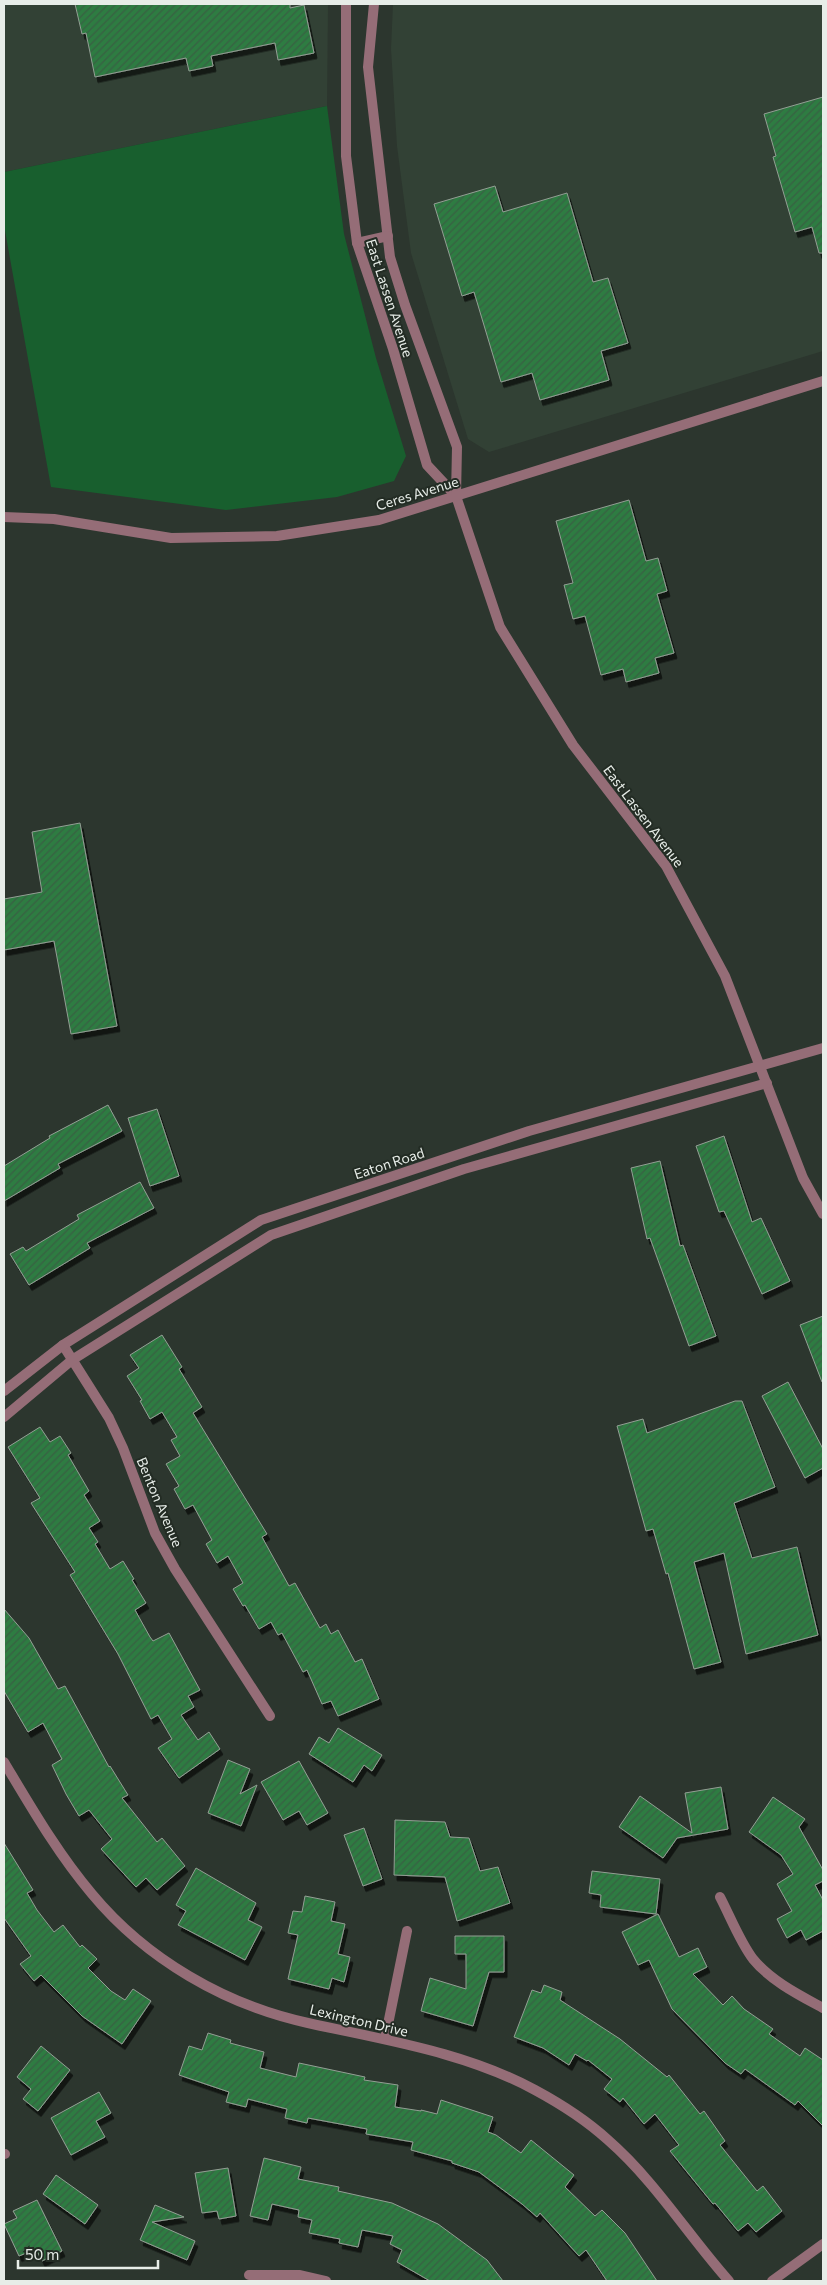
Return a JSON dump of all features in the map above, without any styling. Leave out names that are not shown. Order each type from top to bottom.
[{"type":"street","name":"East Lassen Avenue","points":[[346,4],[346,156],[356,244],[393,349],[427,465],[456,496]]},
{"type":"street","name":"East Lassen Avenue","points":[[374,4],[368,68],[390,257],[405,305],[457,447],[456,496],[500,627],[573,745],[666,866],[725,976],[804,1178],[823,1214]]},
{"type":"street","points":[[356,244],[388,236]]},
{"type":"street","name":"Ceres Avenue","points":[[4,517],[54,519],[171,538],[277,536],[379,520],[823,381]]},
{"type":"street","name":"Eaton Road","points":[[4,1391],[63,1345],[261,1220],[529,1131],[762,1067],[823,1048]]},
{"type":"street","points":[[4,1417],[72,1360],[271,1235],[464,1169],[768,1083]]},
{"type":"street","name":"Benton Avenue","points":[[63,1345],[109,1418],[155,1533],[175,1569],[270,1716]]},
{"type":"street","name":"Lexington Drive","points":[[4,1762],[56,1844],[92,1894],[123,1926],[167,1963],[210,1988],[265,2012],[305,2023],[385,2039],[476,2064],[506,2076],[569,2110],[608,2139],[641,2172],[729,2281]]},
{"type":"street","points":[[720,1897],[753,1958],[771,1976],[792,1991],[823,2008]]},
{"type":"street","points":[[385,2039],[407,1931]]},
{"type":"street","points":[[772,2281],[823,2244]]},
{"type":"street","points":[[249,2275],[300,2275],[326,2281]]},
{"type":"shaded area","points":[[4,4],[328,4],[327,106],[4,172]]},
{"type":"shaded area","points":[[393,4],[823,4],[823,351],[489,452],[468,439],[411,253],[397,146],[391,49]]},
{"type":"green space","points":[[327,106],[344,234],[376,358],[406,456],[394,481],[337,497],[226,510],[51,487],[4,225],[4,172]]},
{"type":"building","points":[[75,4],[290,4],[290,8],[304,5],[314,53],[278,60],[275,43],[211,56],[213,66],[189,71],[186,58],[95,77],[86,33],[82,34]]},
{"type":"building","points":[[823,97],[823,253],[819,253],[812,227],[795,232],[773,157],[776,156],[764,114]]},
{"type":"building","points":[[495,186],[503,212],[567,193],[593,282],[608,278],[628,343],[601,351],[609,380],[540,400],[532,373],[501,382],[474,292],[462,296],[434,204]]},
{"type":"building","points":[[629,500],[646,561],[658,558],[667,591],[657,594],[674,653],[655,658],[659,673],[626,682],[623,669],[601,675],[585,616],[573,619],[564,585],[573,583],[556,521]]},
{"type":"building","points":[[80,823],[117,1026],[71,1034],[54,941],[4,950],[4,899],[42,892],[32,832]]},
{"type":"building","points":[[108,1105],[122,1131],[58,1164],[60,1168],[4,1201],[4,1166],[50,1138],[49,1136]]},
{"type":"building","points":[[157,1109],[179,1176],[150,1186],[128,1118]]},
{"type":"building","points":[[724,1136],[752,1222],[761,1218],[790,1281],[762,1294],[724,1211],[719,1212],[696,1146]]},
{"type":"building","points":[[660,1161],[680,1246],[683,1245],[716,1336],[689,1346],[650,1238],[647,1239],[631,1168]]},
{"type":"building","points":[[140,1182],[154,1208],[87,1243],[90,1248],[29,1285],[10,1254],[23,1247],[26,1251],[79,1219],[77,1215]]},
{"type":"building","points":[[823,1316],[823,1382],[822,1382],[800,1325]]},
{"type":"building","points":[[162,1335],[182,1367],[179,1369],[202,1407],[193,1413],[267,1534],[262,1537],[289,1586],[295,1583],[320,1628],[326,1624],[331,1634],[338,1630],[355,1662],[362,1659],[379,1699],[338,1716],[331,1701],[322,1704],[307,1670],[303,1672],[282,1633],[278,1635],[271,1622],[259,1629],[245,1605],[243,1606],[233,1589],[243,1583],[228,1556],[217,1563],[206,1544],[212,1540],[193,1505],[185,1509],[174,1489],[179,1486],[166,1464],[180,1456],[171,1440],[177,1437],[162,1412],[150,1419],[140,1401],[142,1400],[127,1376],[139,1368],[130,1355]]},
{"type":"building","points":[[788,1382],[823,1449],[823,1468],[805,1478],[762,1396]]},
{"type":"building","points":[[735,1401],[742,1401],[775,1487],[734,1503],[752,1558],[797,1547],[818,1635],[746,1654],[724,1553],[694,1562],[721,1662],[694,1669],[668,1573],[666,1574],[653,1529],[646,1531],[617,1426],[643,1419],[647,1433]]},
{"type":"building","points":[[40,1427],[50,1442],[60,1436],[71,1453],[68,1455],[89,1491],[84,1495],[100,1521],[89,1528],[98,1542],[95,1544],[110,1569],[123,1561],[134,1579],[132,1580],[146,1603],[135,1610],[150,1637],[153,1641],[169,1633],[200,1690],[188,1696],[194,1707],[181,1715],[198,1740],[209,1732],[220,1749],[179,1778],[158,1748],[172,1739],[158,1715],[151,1719],[118,1654],[70,1575],[75,1572],[31,1503],[40,1498],[8,1447]]},
{"type":"building","points":[[4,1609],[29,1638],[58,1689],[65,1686],[109,1767],[128,1795],[122,1798],[157,1842],[162,1838],[185,1866],[157,1890],[146,1878],[136,1887],[101,1849],[112,1839],[89,1810],[79,1816],[52,1765],[62,1759],[43,1723],[28,1732],[4,1691]]},
{"type":"building","points":[[338,1728],[382,1755],[372,1771],[364,1765],[353,1782],[309,1754],[319,1737],[329,1743]]},
{"type":"building","points":[[228,1760],[250,1769],[240,1794],[257,1785],[241,1826],[208,1813]]},
{"type":"building","points":[[299,1761],[328,1813],[307,1825],[299,1811],[283,1820],[261,1782]]},
{"type":"building","points":[[721,1787],[728,1829],[677,1838],[663,1858],[619,1827],[640,1796],[692,1833],[685,1793]]},
{"type":"building","points":[[773,1797],[805,1819],[799,1827],[823,1870],[823,1881],[815,1885],[823,1900],[823,1931],[806,1940],[801,1930],[787,1938],[777,1919],[792,1911],[777,1884],[793,1874],[781,1855],[749,1832]]},
{"type":"building","points":[[395,1820],[445,1822],[450,1837],[469,1838],[480,1871],[498,1867],[510,1903],[457,1921],[445,1877],[394,1875]]},
{"type":"building","points":[[364,1828],[382,1879],[363,1886],[344,1835]]},
{"type":"building","points":[[4,1843],[33,1890],[27,1893],[54,1932],[63,1925],[80,1947],[82,1945],[97,1959],[88,1968],[111,1991],[125,2000],[133,1989],[151,2001],[122,2044],[82,2016],[41,1975],[34,1981],[20,1964],[31,1956],[4,1918]]},
{"type":"building","points":[[196,1868],[256,1903],[248,1920],[262,1927],[245,1960],[178,1925],[186,1911],[176,1905]]},
{"type":"building","points":[[592,1871],[660,1879],[656,1914],[600,1907],[601,1895],[589,1893]]},
{"type":"building","points":[[305,1896],[335,1902],[331,1921],[345,1924],[338,1954],[350,1957],[344,1982],[332,1978],[329,1989],[288,1979],[298,1935],[288,1933],[293,1911],[302,1912]]},
{"type":"building","points":[[658,1914],[679,1957],[698,1948],[707,1967],[693,1974],[723,2005],[732,1996],[744,2009],[773,2029],[769,2034],[800,2056],[805,2048],[823,2060],[823,2126],[798,2101],[795,2105],[745,2069],[741,2074],[725,2063],[672,2009],[649,1960],[638,1965],[622,1932]]},
{"type":"building","points":[[455,1936],[504,1936],[504,1972],[489,1972],[473,2026],[421,2011],[430,1978],[466,1989],[466,1954],[455,1954]]},
{"type":"building","points":[[544,1985],[562,1992],[560,2000],[620,2039],[667,2077],[669,2075],[700,2114],[704,2111],[725,2141],[720,2145],[757,2191],[763,2186],[782,2211],[756,2232],[748,2223],[738,2231],[715,2203],[713,2204],[670,2151],[679,2145],[655,2114],[644,2124],[623,2098],[620,2102],[604,2089],[612,2079],[588,2060],[575,2054],[569,2065],[543,2048],[514,2037],[532,1990],[541,1993]]},
{"type":"building","points":[[208,2033],[231,2040],[230,2043],[264,2052],[260,2068],[296,2077],[299,2063],[365,2077],[364,2080],[398,2085],[395,2107],[437,2114],[441,2100],[493,2117],[488,2132],[496,2135],[521,2153],[531,2140],[574,2175],[565,2187],[595,2216],[602,2210],[625,2233],[657,2281],[607,2281],[586,2250],[579,2256],[540,2213],[537,2217],[479,2172],[452,2163],[452,2161],[411,2150],[413,2142],[366,2134],[367,2129],[308,2118],[307,2123],[285,2118],[287,2109],[248,2099],[246,2107],[226,2102],[229,2092],[179,2075],[189,2046],[202,2050]]},
{"type":"building","points":[[41,2046],[70,2070],[38,2111],[23,2099],[31,2089],[17,2077]]},
{"type":"building","points":[[99,2092],[111,2113],[96,2121],[105,2137],[71,2155],[51,2118]]},
{"type":"building","points":[[264,2158],[301,2167],[298,2179],[339,2187],[338,2191],[392,2203],[438,2224],[487,2260],[503,2281],[430,2281],[397,2262],[402,2250],[390,2244],[393,2236],[362,2230],[358,2247],[339,2243],[340,2239],[309,2233],[312,2220],[298,2217],[299,2210],[272,2204],[268,2220],[250,2216]]},
{"type":"building","points":[[228,2168],[236,2216],[219,2219],[217,2211],[202,2213],[195,2173]]},
{"type":"building","points":[[56,2175],[98,2205],[85,2224],[43,2194]]},
{"type":"building","points":[[37,2200],[62,2251],[42,2261],[36,2249],[19,2256],[4,2224],[17,2218],[13,2211]]},
{"type":"building","points":[[155,2205],[184,2217],[152,2222],[195,2241],[187,2260],[140,2240]]}]
